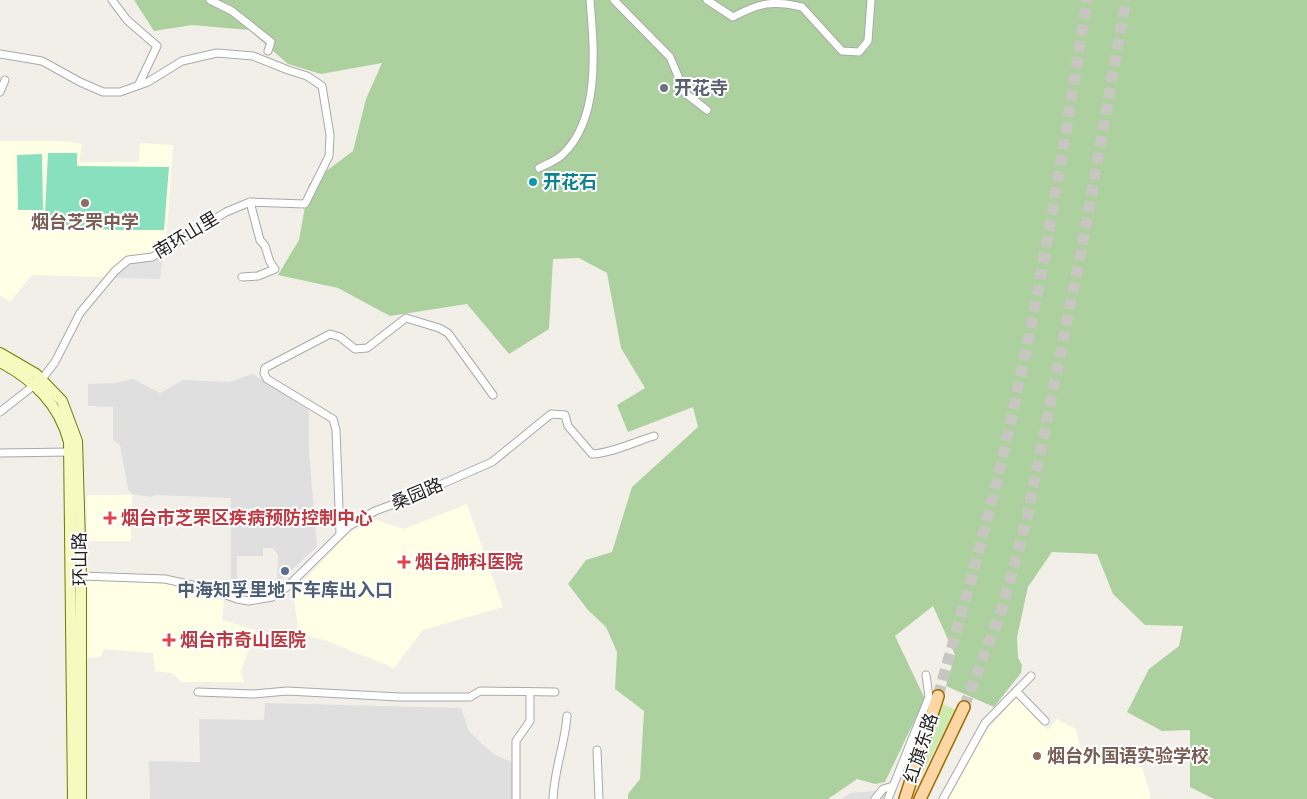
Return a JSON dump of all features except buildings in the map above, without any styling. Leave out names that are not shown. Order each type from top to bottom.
[{"type":"main road","name":"环山路","points":[[0,353],[17,361],[38,382],[62,401],[77,441],[81,576],[81,799]]},
{"type":"main road","name":"环山路","points":[[0,362],[38,382],[62,420],[70,452],[73,799]]},
{"type":"main road","name":"红旗东路","points":[[904,799],[938,696]]},
{"type":"main road","name":"红旗东路","points":[[920,799],[964,707]]},
{"type":"street","points":[[112,0],[127,20],[157,46],[139,84]]},
{"type":"street","points":[[210,0],[232,11],[271,42],[268,51]]},
{"type":"street","points":[[539,168],[562,156],[578,136],[589,108],[594,42],[590,0]]},
{"type":"street","points":[[614,0],[670,56],[685,93],[707,110]]},
{"type":"street","points":[[708,0],[734,17],[763,2],[802,6],[842,51],[852,53],[859,52],[868,41],[871,0]]},
{"type":"street","points":[[0,54],[42,61],[103,92],[120,92],[148,82],[182,61],[217,53],[254,56],[307,76],[322,86],[330,135],[329,156],[305,204],[250,202],[255,215],[258,234],[275,269],[258,276],[242,277]]},
{"type":"street","points":[[0,92],[6,80]]},
{"type":"street","name":"南环山里","points":[[0,412],[38,382],[55,362],[80,312],[115,271],[128,260],[152,257],[226,212],[250,202]]},
{"type":"street","points":[[340,534],[336,430],[333,419],[267,379],[264,373],[265,368],[330,334],[340,337],[355,349],[367,348],[406,318],[448,333],[493,395]]},
{"type":"street","name":"桑园路","points":[[81,576],[165,579],[210,589],[237,599],[262,600],[272,597],[287,587],[349,526],[375,511],[410,498],[492,462],[551,414],[565,415],[568,426],[592,454],[606,454],[616,447],[654,436]]},
{"type":"street","points":[[0,452],[70,452]]},
{"type":"street","points":[[888,799],[930,697],[926,676]]},
{"type":"street","points":[[943,799],[985,723],[1031,676]]},
{"type":"street","points":[[198,692],[253,694],[287,691],[417,697],[470,697],[480,691],[555,692]]},
{"type":"street","points":[[516,799],[516,741],[530,721],[530,692]]},
{"type":"street","points":[[1016,692],[1045,721]]},
{"type":"street","points":[[553,799],[554,776],[566,734],[567,716]]},
{"type":"street","points":[[597,750],[599,799]]},
{"type":"street","points":[[876,799],[882,789],[893,786]]},
{"type":"shaded area","name":"烟台芝罘中学","points":[[0,141],[63,141],[82,144],[79,162],[139,162],[140,143],[173,145],[166,243],[151,254],[124,257],[107,277],[32,275],[10,302],[0,295]]},
{"type":"shaded area","points":[[163,257],[160,279],[114,278],[131,262]]},
{"type":"shaded area","points":[[253,374],[307,409],[309,413],[309,452],[317,547],[283,578],[277,587],[278,555],[273,548],[263,548],[263,556],[237,556],[237,589],[245,595],[231,592],[231,498],[155,495],[151,497],[132,494],[128,489],[120,445],[113,440],[113,407],[88,406],[88,384],[114,383],[133,379],[160,393],[183,380],[229,382]]},
{"type":"shaded area","name":"烟台市芝罘区疾病预防控制中心","points":[[87,495],[132,495],[131,541],[87,541]]},
{"type":"shaded area","name":"烟台肺科医院","points":[[467,504],[503,607],[423,630],[394,668],[324,640],[299,634],[293,592],[349,533],[377,520],[404,529]]},
{"type":"shaded area","name":"烟台市奇山医院","points":[[86,580],[165,584],[207,593],[224,601],[222,620],[256,630],[241,671],[244,682],[182,682],[171,673],[155,671],[153,653],[104,649],[100,657],[86,658]]},
{"type":"shaded area","name":"烟台外国语实验学校","points":[[1016,698],[1048,730],[1057,719],[1076,729],[1080,747],[1120,765],[1142,767],[1150,799],[949,799],[986,732]]},
{"type":"shaded area","points":[[265,703],[461,708],[469,731],[495,755],[512,762],[512,799],[150,799],[149,761],[200,762],[199,719],[264,720]]},
{"type":"shaded area","points":[[886,790],[883,799],[841,799],[850,793]]},
{"type":"green space","points":[[134,0],[1307,0],[1307,799],[1214,799],[1190,787],[1190,730],[1162,731],[1127,712],[1149,669],[1179,646],[1183,626],[1145,625],[1113,594],[1097,554],[1052,552],[1028,587],[1017,637],[1018,658],[1022,665],[1021,673],[994,707],[946,686],[955,655],[933,606],[895,636],[925,699],[885,782],[875,784],[857,779],[828,799],[628,799],[628,794],[640,779],[644,711],[615,689],[617,652],[606,627],[588,610],[568,584],[586,560],[612,552],[632,487],[698,427],[693,407],[628,432],[617,405],[645,388],[621,348],[607,273],[579,258],[553,259],[549,329],[509,354],[467,304],[390,316],[338,288],[278,275],[299,240],[309,184],[353,151],[366,99],[382,63],[321,74],[288,64],[249,30],[192,25],[154,31]]},
{"type":"green space","points":[[48,153],[77,153],[77,166],[169,167],[164,230],[102,229],[77,227],[60,223],[45,213]]},
{"type":"green space","points":[[42,154],[43,210],[18,210],[17,155]]},
{"type":"green space","points":[[943,704],[956,710],[923,772],[921,770]]},
{"type":"tunnel","points":[[938,696],[989,510],[1027,348],[1046,249],[1087,0]]},
{"type":"tunnel","points":[[964,707],[1003,606],[1027,518],[1082,247],[1126,0]]},
{"type":"place","name":"开花寺","points":[[664,88]]},
{"type":"place","name":"开花石","points":[[533,182]]},
{"type":"place","name":"烟台芝罘中学","points":[[85,203]]},
{"type":"place","name":"烟台市芝罘区疾病预防控制中心","points":[[110,518]]},
{"type":"place","name":"烟台肺科医院","points":[[404,562]]},
{"type":"place","name":"中海知孚里地下车库出入口","points":[[285,571]]},
{"type":"place","name":"烟台市奇山医院","points":[[169,640]]},
{"type":"place","name":"烟台外国语实验学校","points":[[1037,756]]}]
